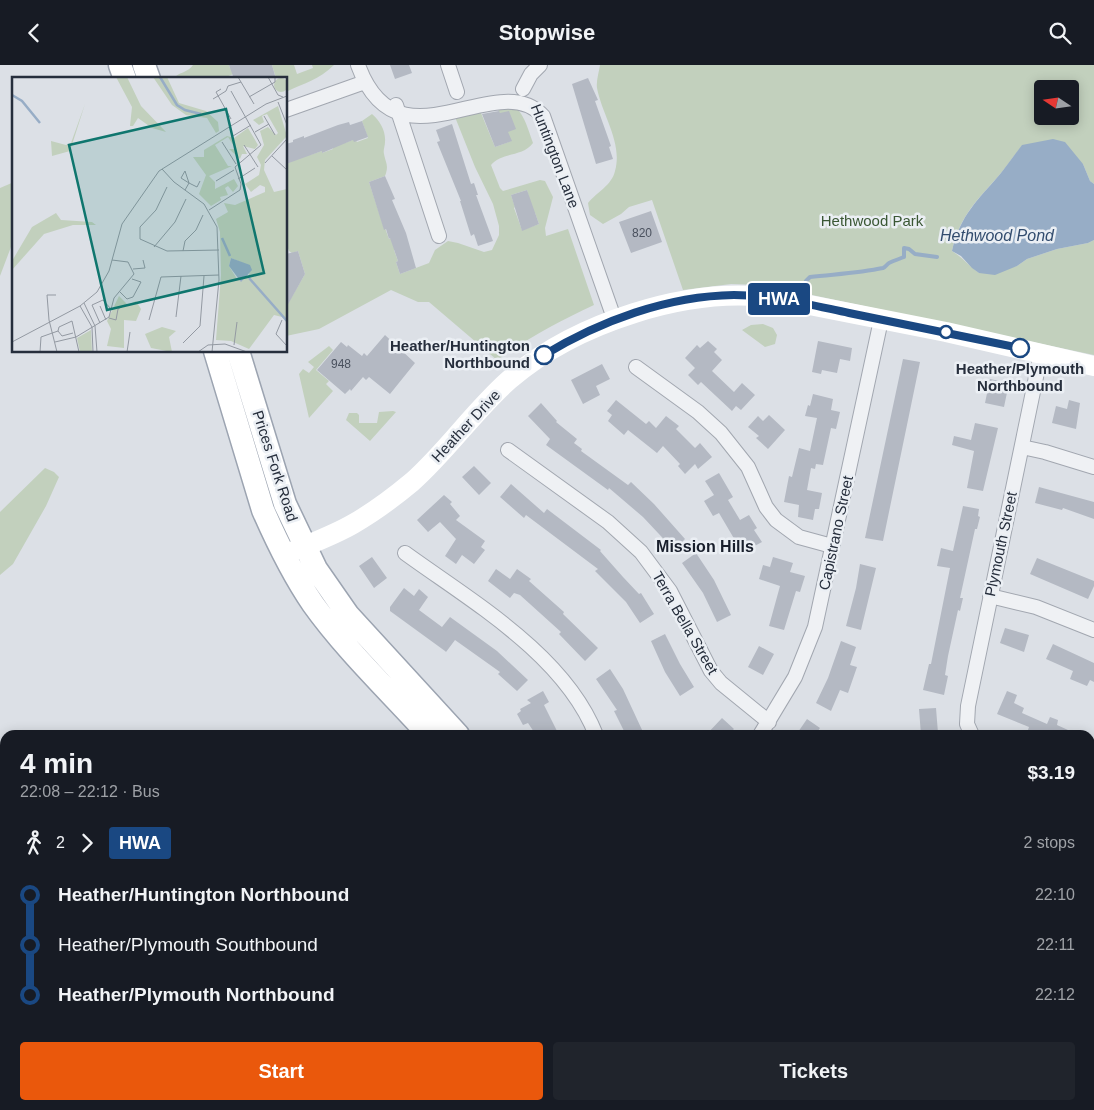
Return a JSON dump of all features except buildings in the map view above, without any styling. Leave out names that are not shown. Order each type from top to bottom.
[{"type":"main road","points":[[120,65],[124,77]]},
{"type":"main road","name":"Prices Fork Road","points":[[216,353],[264,509],[294,551],[316,569],[348,615],[453,730]]},
{"type":"main road","name":"Prices Fork Road","points":[[239,353],[285,504],[297,578],[322,616],[424,730]]},
{"type":"street","points":[[358,65],[365,82],[378,97],[396,105],[413,107],[428,102]]},
{"type":"street","points":[[448,65],[451,94],[472,87]]},
{"type":"street","points":[[524,89],[532,74],[540,65]]},
{"type":"street","points":[[288,109],[365,82]]},
{"type":"street","name":"Huntington Lane","points":[[508,83],[524,89],[534,99],[543,116],[615,321]]},
{"type":"street","points":[[396,105],[439,236]]},
{"type":"street","name":"Heather Drive","points":[[294,551],[353,524],[412,481],[451,443],[482,406],[527,366],[568,341],[596,327],[671,303],[732,295],[774,298],[1041,353],[1094,366]]},
{"type":"street","name":"Capistrano Street","points":[[763,730],[795,677],[808,645],[822,600],[881,320]]},
{"type":"street","name":"Plymouth Street","points":[[970,730],[967,724],[967,712],[1041,353]]},
{"type":"street","points":[[636,367],[698,412],[721,433],[748,467],[766,507],[776,520],[799,537],[832,546]]},
{"type":"street","points":[[1022,447],[1094,467]]},
{"type":"street","name":"Terra Bella Street","points":[[508,449],[608,522],[641,552],[670,591],[711,671],[721,683],[768,722]]},
{"type":"street","points":[[405,553],[506,626],[540,654],[581,706],[593,730]]},
{"type":"street","points":[[990,597],[1036,607],[1094,630]]},
{"type":"green space","points":[[193,65],[229,65],[230,68],[234,66],[236,73],[226,77],[176,77]]},
{"type":"green space","points":[[272,65],[294,65],[297,74],[313,68],[312,65],[334,65],[317,78],[288,91],[288,77],[276,77]]},
{"type":"green space","name":"Hethwood Park","points":[[600,65],[1094,65],[1094,184],[1090,181],[1083,164],[1023,145],[971,208],[955,238],[952,251],[979,273],[1017,266],[1027,259],[1094,240],[1094,355],[765,285],[731,284],[683,290],[652,200],[629,207],[603,224],[590,215],[588,203],[611,180],[617,161],[611,129],[597,88]]},
{"type":"green space","points":[[484,99],[505,102],[512,105],[522,116],[533,143],[524,151],[501,158],[491,165],[503,191],[540,180],[545,181],[553,197],[545,228],[546,236],[568,229],[594,305],[544,330],[497,360],[429,302],[418,302],[391,290],[319,329],[288,336],[288,304],[305,274],[298,251],[292,253],[288,248],[288,162],[310,154],[322,151],[322,153],[333,149],[332,145],[344,141],[345,143],[355,139],[357,142],[368,138],[362,121],[372,114],[383,130],[387,167],[385,176],[369,182],[384,228],[389,239],[392,238],[400,274],[429,263],[435,250],[448,241],[484,252],[492,250],[499,235],[499,226],[493,204],[475,167],[455,117],[459,109]],"holes":[[[497,107],[511,141],[495,147],[481,113]],[[527,190],[533,213],[535,213],[539,224],[522,230],[511,195]]]},
{"type":"green space","points":[[12,183],[12,244],[0,276],[0,188]]},
{"type":"green space","points":[[763,324],[773,328],[777,335],[775,344],[765,347],[742,330],[751,325]]},
{"type":"green space","points":[[329,346],[333,350],[316,370],[329,381],[326,384],[333,391],[309,418],[299,374],[303,369],[309,373],[314,367],[308,362]]},
{"type":"green space","points":[[379,412],[396,412],[370,441],[346,420],[349,413],[357,413],[359,415],[359,423],[377,423]]},
{"type":"green space","points":[[45,468],[54,472],[59,477],[46,506],[13,564],[0,575],[0,512]]},
{"type":"water","name":"Hethwood Pond","points":[[1053,139],[1065,142],[1083,164],[1090,181],[1094,184],[1094,240],[1027,259],[1017,266],[995,275],[979,273],[961,256],[952,251],[960,227],[977,200],[1022,145]]},
{"type":"waterway","points":[[806,281],[810,277],[883,268],[889,263],[904,257],[904,248],[909,249],[915,254],[937,257]]},
{"type":"bus line","name":"HWA","points":[[544,355],[596,327],[646,310],[677,302],[732,295],[774,298],[1020,348]]},
{"type":"place","name":"Heather/Plymouth Northbound","points":[[1020,348]]},
{"type":"place","name":"Heather/Huntington Northbound","points":[[544,355]]},
{"type":"district","name":"Mission Hills","points":[[705,546]]}]
